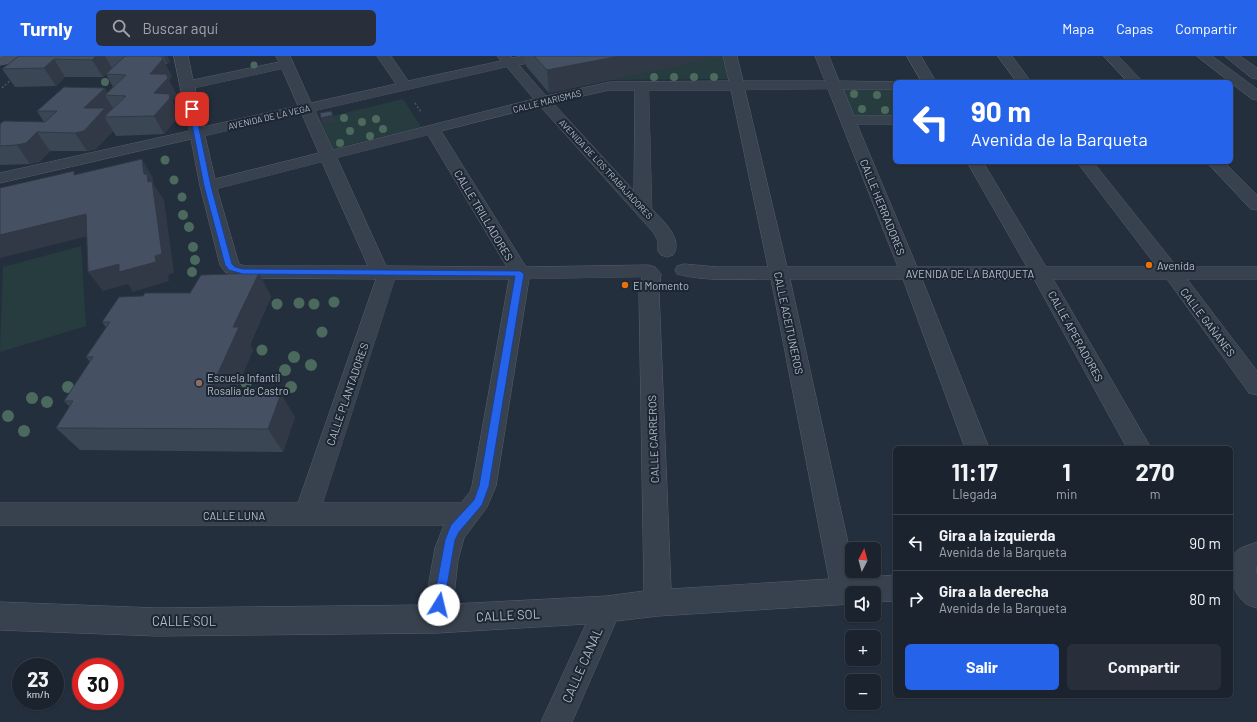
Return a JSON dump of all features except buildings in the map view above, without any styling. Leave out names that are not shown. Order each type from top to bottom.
[{"type":"main road","points":[[0,61],[27,56]]},
{"type":"street","points":[[181,56],[208,186],[229,265],[232,268],[243,272],[520,274],[650,272]]},
{"type":"street","points":[[384,56],[404,86]]},
{"type":"street","name":"AVENIDA DE LA VEGA","points":[[0,178],[404,86],[507,59],[539,56]]},
{"type":"street","name":"CALLE ACEITUNEROS","points":[[730,56],[779,273],[845,591]]},
{"type":"street","name":"CALLE HERRADORES","points":[[822,56],[910,272],[976,446]]},
{"type":"street","points":[[914,56],[928,80]]},
{"type":"street","points":[[1004,56],[1022,80]]},
{"type":"street","points":[[1111,56],[1134,80]]},
{"type":"street","points":[[1204,56],[1257,96]]},
{"type":"street","points":[[1232,56],[1257,75]]},
{"type":"street","name":"AVENIDA DE LOS TRABAJADORES","points":[[507,59],[543,101],[643,209],[663,233],[667,241],[667,251]]},
{"type":"street","points":[[188,85],[242,67],[285,60],[327,156],[384,273]]},
{"type":"street","name":"CALLE MARISMAS","points":[[208,186],[603,87],[893,85]]},
{"type":"street","points":[[642,86],[643,209]]},
{"type":"street","points":[[848,120],[893,120]]},
{"type":"street","name":"CALLE TRILLADORES","points":[[432,129],[520,274]]},
{"type":"street","name":"CALLE APERADORES","points":[[976,164],[1040,272],[1139,446]]},
{"type":"street","name":"CALLE GAÑANES","points":[[1087,164],[1172,273],[1257,387]]},
{"type":"street","points":[[1217,164],[1257,205]]},
{"type":"street","points":[[667,251],[679,255],[683,259],[686,263],[684,270],[678,275],[664,278],[650,272],[645,267],[646,258],[655,252],[667,251]]},
{"type":"street","name":"AVENIDA DE LA BARQUETA","points":[[684,270],[717,273],[1257,273]]},
{"type":"street","name":"CALLE CARREROS","points":[[650,272],[649,292],[658,603]]},
{"type":"street","name":"CALLE PLANTADORES","points":[[306,515],[384,273]]},
{"type":"street","points":[[436,619],[450,540],[455,529],[478,502],[484,486],[520,274]]},
{"type":"street","name":"CALLE LUNA","points":[[0,514],[468,514]]},
{"type":"street","points":[[1243,565],[1245,580],[1257,595]]},
{"type":"street","name":"CALLE SOL","points":[[881,589],[893,588]]},
{"type":"street","name":"CALLE SOL","points":[[0,616],[157,622],[436,619],[607,609],[658,603],[845,591]]},
{"type":"street","name":"CALLE CANAL","points":[[556,722],[607,609]]},
{"type":"path","points":[[404,86],[432,129]]},
{"type":"green space","points":[[723,56],[728,79],[611,80]]},
{"type":"green space","points":[[841,88],[893,88],[893,117],[853,117]]},
{"type":"green space","points":[[403,99],[421,127],[333,149],[320,119]]},
{"type":"green space","points":[[81,246],[86,326],[0,352],[3,267]]},
{"type":"place","name":"Avenida","points":[[1149,265]]},
{"type":"place","name":"El Momento","points":[[625,285]]},
{"type":"place","name":"Escuela Infantil Rosalía de Castro","points":[[199,383]]},
{"type":"route","points":[[192,109],[208,186],[229,265],[232,268],[243,272],[520,274],[482,495],[478,502],[455,529],[450,540],[439,605]]}]
